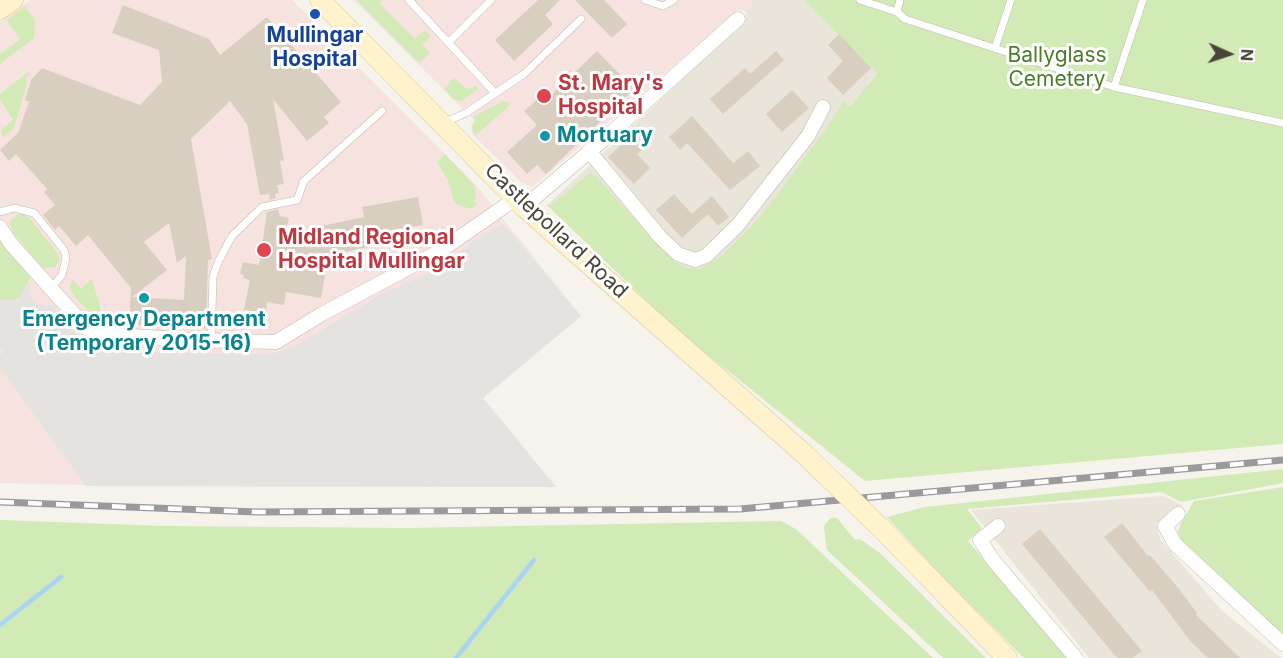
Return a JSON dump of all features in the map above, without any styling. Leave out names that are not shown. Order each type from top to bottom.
[{"type":"main road","points":[[0,9],[13,0]]},
{"type":"main road","name":"Castlepollard Road","points":[[319,3],[438,126],[516,202],[802,452],[882,529],[1007,658]]},
{"type":"street","points":[[0,227],[11,244],[91,333],[211,341],[276,342],[322,314],[440,251],[589,151],[738,19]]},
{"type":"street","points":[[589,151],[660,237],[678,254],[695,260],[706,256],[737,226],[808,136],[823,107]]},
{"type":"street","points":[[1178,514],[1165,526],[1175,544],[1283,644]]},
{"type":"street","points":[[998,526],[980,540],[993,560],[1076,658]]},
{"type":"lane","points":[[409,0],[495,93]]},
{"type":"lane","points":[[449,42],[491,0]]},
{"type":"lane","points":[[645,0],[663,6],[674,0]]},
{"type":"lane","points":[[860,0],[897,12],[905,19],[1114,87],[1283,123]]},
{"type":"lane","points":[[897,12],[900,0]]},
{"type":"lane","points":[[995,48],[1011,0]]},
{"type":"lane","points":[[1114,87],[1143,0]]},
{"type":"lane","points":[[438,126],[466,113],[524,74],[581,19]]},
{"type":"lane","points":[[211,341],[213,277],[232,236],[262,207],[297,200],[304,181],[381,111]]},
{"type":"lane","points":[[0,212],[14,208],[34,213],[64,250],[66,258],[62,275],[51,288]]},
{"type":"shaded area","name":"Midland Regional Hospital Mullingar","points":[[30,0],[292,0],[475,184],[581,316],[483,398],[556,487],[126,486],[0,483],[0,22]]},
{"type":"shaded area","name":"St. Mary's Hospital","points":[[354,0],[754,0],[744,11],[738,10],[533,187],[521,182],[473,135],[471,125],[474,120]]},
{"type":"shaded area","points":[[754,0],[804,0],[877,72],[677,330],[547,205],[672,89],[747,14],[744,11]]},
{"type":"shaded area","points":[[503,224],[581,316],[483,398],[556,487],[86,486],[0,368],[0,355],[4,352],[0,347],[0,300],[18,300],[30,282],[29,291],[33,300],[40,305],[54,305],[88,348],[160,353],[272,354],[295,346],[380,295],[433,271],[484,234]]},
{"type":"shaded area","points":[[1163,496],[1184,506],[1156,524],[1160,539],[1222,611],[1281,658],[1089,658],[971,510]]},
{"type":"green space","points":[[357,0],[382,0],[379,3],[415,39],[424,30],[431,36],[422,45],[430,53],[419,63]]},
{"type":"green space","name":"Ballyglass Cemetery","points":[[804,0],[1283,0],[1283,444],[865,481],[677,330],[547,205],[551,205],[590,173],[596,176],[662,250],[676,262],[686,268],[700,269],[722,256],[761,216],[844,101],[850,107],[877,73]]},
{"type":"green space","points":[[25,6],[35,21],[34,38],[0,64],[0,54],[20,40],[7,20]]},
{"type":"green space","points":[[27,73],[31,73],[26,78],[27,83],[14,128],[3,137],[2,129],[13,120],[0,99],[0,94]]},
{"type":"green space","points":[[454,78],[466,88],[469,89],[476,85],[478,89],[462,101],[454,100],[444,89]]},
{"type":"green space","points":[[503,101],[509,103],[508,107],[476,135],[473,133],[472,127],[475,121],[473,117]]},
{"type":"green space","points":[[445,154],[474,185],[476,194],[474,203],[478,203],[471,209],[454,202],[448,180],[437,162]]},
{"type":"green space","points":[[23,214],[27,215],[58,254],[59,260],[55,267],[43,268],[13,232],[11,220]]},
{"type":"green space","points":[[0,238],[30,278],[20,297],[15,300],[0,300]]},
{"type":"green space","points":[[73,279],[81,289],[92,279],[104,320],[95,319],[71,292],[70,285]]},
{"type":"green space","points":[[1283,469],[1283,483],[1181,502],[1162,492],[967,509],[982,528],[968,541],[1067,658],[1024,658],[949,584],[887,517],[925,507]]},
{"type":"green space","points":[[1283,487],[1283,637],[1196,557],[1178,533],[1194,501]]},
{"type":"green space","points":[[831,518],[837,518],[855,540],[860,539],[880,553],[986,658],[943,658],[827,550],[824,529],[825,524]]},
{"type":"green space","points":[[0,520],[164,526],[409,528],[781,521],[796,529],[933,658],[0,658]]},
{"type":"building","points":[[538,0],[560,0],[545,15],[553,24],[514,61],[495,40]]},
{"type":"building","points":[[575,0],[604,0],[627,24],[612,38]]},
{"type":"building","points":[[123,5],[209,39],[220,55],[267,17],[341,102],[324,117],[329,123],[307,141],[273,99],[284,160],[280,161],[284,184],[277,185],[279,193],[275,194],[276,198],[269,200],[270,194],[260,195],[247,124],[230,101],[191,139],[212,259],[208,260],[206,329],[129,324],[131,288],[88,235],[76,246],[59,226],[55,230],[43,215],[55,205],[44,192],[47,189],[16,154],[9,161],[0,150],[18,133],[29,102],[25,100],[31,80],[42,68],[140,105],[162,82],[159,50],[112,33]],"holes":[[[169,223],[177,263],[186,256],[184,300],[132,297],[167,270],[144,242]]]},
{"type":"building","points":[[839,34],[871,68],[843,95],[827,78],[843,61],[828,45]]},
{"type":"building","points":[[597,51],[634,89],[546,174],[537,165],[527,174],[507,152],[537,125],[524,111],[539,98],[544,102]]},
{"type":"building","points":[[776,51],[784,60],[723,114],[710,99],[745,68],[750,74]]},
{"type":"building","points":[[792,90],[809,108],[782,132],[766,114]]},
{"type":"building","points":[[692,116],[733,163],[748,151],[760,166],[730,190],[687,143],[680,150],[669,137]]},
{"type":"building","points":[[631,136],[643,149],[637,154],[650,168],[634,184],[608,157]]},
{"type":"building","points":[[674,194],[692,214],[712,196],[729,217],[718,226],[708,214],[682,238],[656,210]]},
{"type":"building","points":[[418,197],[423,225],[368,234],[370,247],[334,254],[328,258],[321,298],[286,292],[284,305],[267,302],[266,313],[244,310],[250,280],[243,278],[244,275],[240,274],[243,262],[259,265],[267,212],[278,209],[280,216],[289,218],[285,234],[364,217],[362,207]]},
{"type":"building","points":[[1122,523],[1148,556],[1150,555],[1179,589],[1197,613],[1196,615],[1240,658],[1208,658],[1191,642],[1152,590],[1150,592],[1104,537]]},
{"type":"building","points":[[1040,529],[1142,651],[1133,658],[1117,658],[1022,544]]},
{"type":"waterway","points":[[456,658],[534,560]]},
{"type":"waterway","points":[[0,625],[61,577]]},
{"type":"railway","points":[[0,502],[257,512],[740,509],[1283,460]]},
{"type":"place","name":"Mullingar Hospital","points":[[315,14]]},
{"type":"place","name":"St. Mary's Hospital","points":[[544,96]]},
{"type":"place","name":"Mortuary","points":[[545,136]]},
{"type":"place","name":"Midland Regional Hospital Mullingar","points":[[264,250]]},
{"type":"place","name":"Emergency Department (Temporary 2015-16)","points":[[144,298]]}]
